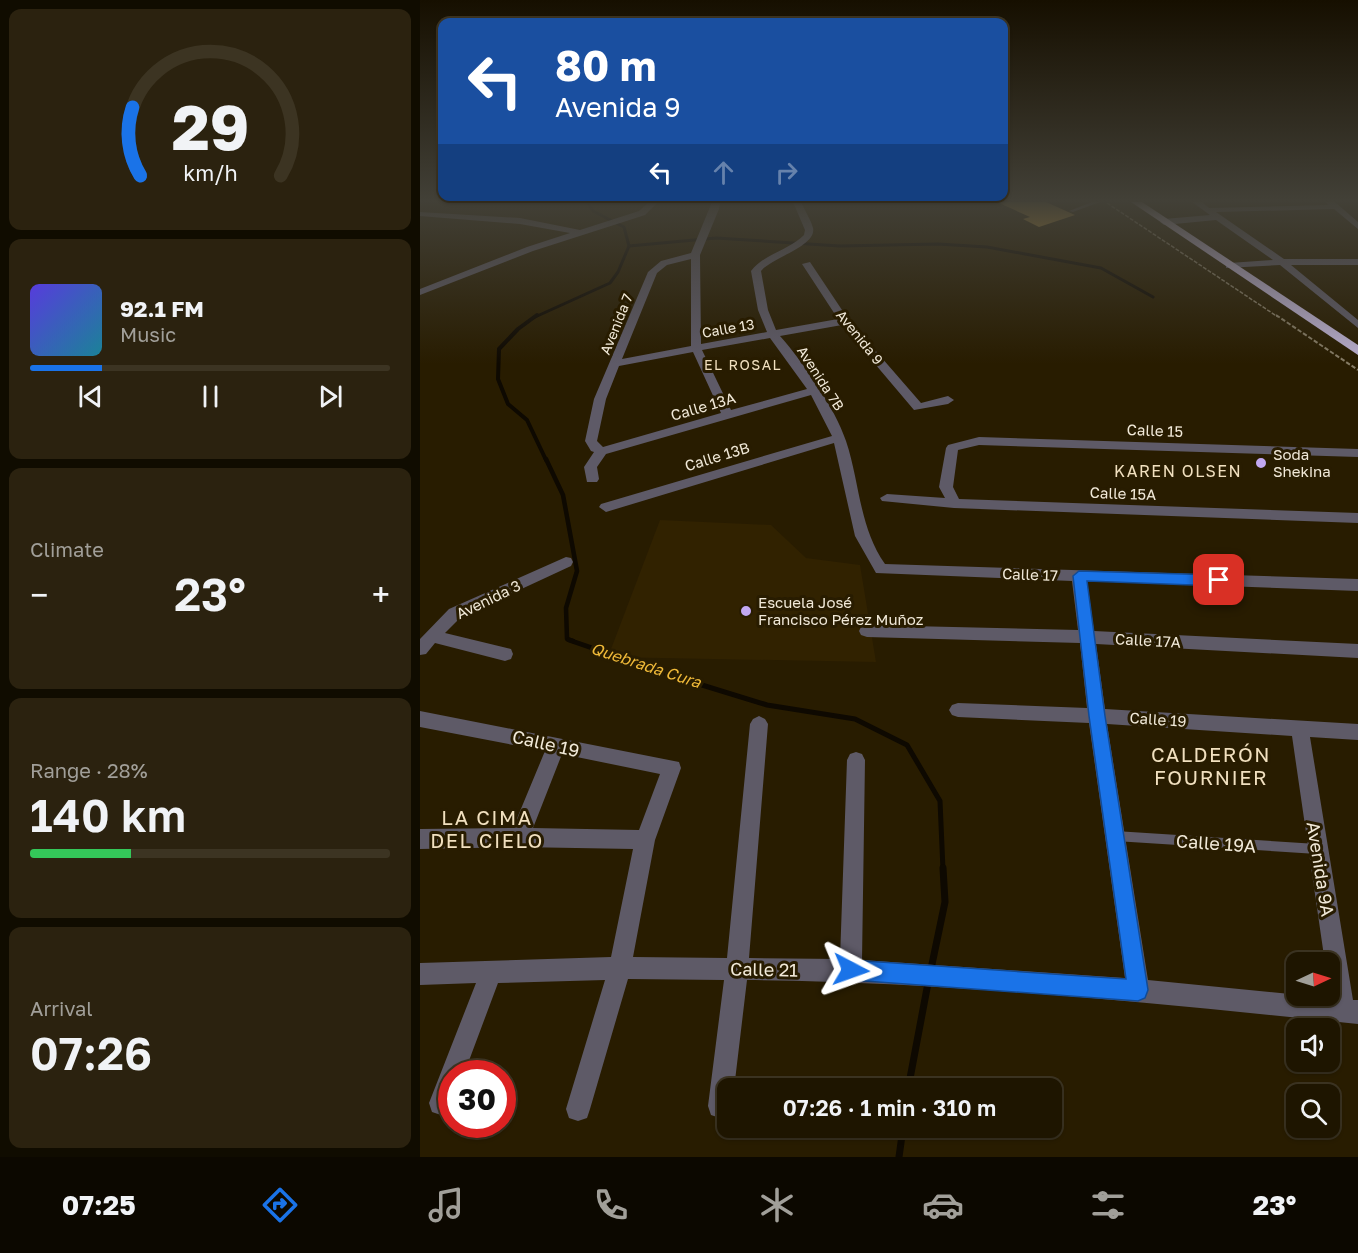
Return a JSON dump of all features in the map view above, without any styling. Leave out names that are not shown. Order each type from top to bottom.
[{"type":"highway","points":[[1214,256],[1358,351]]},
{"type":"street","points":[[420,292],[514,256]]},
{"type":"street","name":"Avenida 7","points":[[602,451],[595,448],[591,441],[600,399],[657,267],[692,256]]},
{"type":"street","points":[[695,256],[696,348],[728,416]]},
{"type":"street","name":"Avenida 7B","points":[[777,256],[764,263],[756,271],[766,325],[834,425],[862,535],[874,561],[881,569]]},
{"type":"street","points":[[1274,256],[1358,325]]},
{"type":"street","points":[[1229,266],[1282,262],[1358,261]]},
{"type":"street","name":"Avenida 9","points":[[807,264],[844,321],[918,407],[948,400]]},
{"type":"street","name":"Calle 13","points":[[616,363],[844,321]]},
{"type":"street","name":"Calle 13A","points":[[602,451],[812,391]]},
{"type":"street","name":"Calle 13B","points":[[606,507],[838,438]]},
{"type":"street","name":"Calle 15","points":[[954,503],[946,487],[952,448],[979,441],[1358,453]]},
{"type":"street","points":[[592,479],[590,467],[602,451]]},
{"type":"street","name":"Calle 15A","points":[[887,498],[954,503],[1358,518]]},
{"type":"street","name":"Avenida 3","points":[[420,649],[455,613],[566,562]]},
{"type":"street","name":"Calle 17","points":[[881,569],[1358,585]]},
{"type":"street","points":[[1079,576],[1097,716],[1138,990]]},
{"type":"street","name":"Calle 17A","points":[[867,631],[1086,637],[1358,651]]},
{"type":"street","points":[[431,636],[506,654]]},
{"type":"street","name":"Calle 19","points":[[958,710],[1358,732]]},
{"type":"street","name":"Calle 19","points":[[420,718],[498,732],[556,747],[672,768],[645,840]]},
{"type":"street","points":[[723,1078],[737,969],[759,724]]},
{"type":"street","name":"Avenida 9A","points":[[1300,728],[1317,849],[1351,1011]]},
{"type":"street","points":[[519,837],[556,747]]},
{"type":"street","points":[[851,970],[856,760]]},
{"type":"street","points":[[420,839],[519,837],[645,840],[620,968],[578,1109]]},
{"type":"street","name":"Calle 21","points":[[420,974],[620,968],[851,970],[1138,990],[1351,1011]]},
{"type":"street","points":[[458,1060],[491,973]]},
{"type":"lane","name":"Calle 19A","points":[[1115,837],[1317,849]]},
{"type":"path","points":[[1188,256],[1358,370]]},
{"type":"shaded area","name":"Escuela José Francisco Pérez Muñoz","points":[[660,520],[771,525],[806,558],[860,565],[876,662],[608,657]]},
{"type":"waterway","name":"Quebrada Cura","points":[[535,317],[610,283],[625,256]]},
{"type":"waterway","points":[[1036,256],[1101,268],[1153,297]]},
{"type":"waterway","name":"Quebrada Cura","points":[[537,315],[518,329],[499,349],[498,379],[508,404],[527,420],[546,460]]},
{"type":"waterway","name":"Quebrada Cura","points":[[546,459],[563,495],[577,571],[566,608],[567,639],[573,641]]},
{"type":"waterway","name":"Quebrada Cura","points":[[569,640],[767,705],[855,719],[907,745],[940,801],[943,870]]},
{"type":"waterway","name":"Quebrada Cura","points":[[931,969],[945,902],[943,868]]},
{"type":"waterway","name":"Quebrada Cura","points":[[910,1078],[928,983]]},
{"type":"waterway","name":"Quebrada Cura","points":[[899,1157],[902,1138]]},
{"type":"place","name":"Soda Shekina","points":[[1261,463]]},
{"type":"place","name":"Escuela José Francisco Pérez Muñoz","points":[[746,611]]},
{"type":"district","name":"EL ROSAL","points":[[743,364]]},
{"type":"district","name":"KAREN OLSEN","points":[[1178,471]]},
{"type":"district","name":"CALDERÓN FOURNIER","points":[[1211,766]]},
{"type":"district","name":"LA CIMA DEL CIELO","points":[[487,828]]},
{"type":"route","points":[[851,970],[1138,990],[1097,716],[1079,576],[1219,580]]}]
